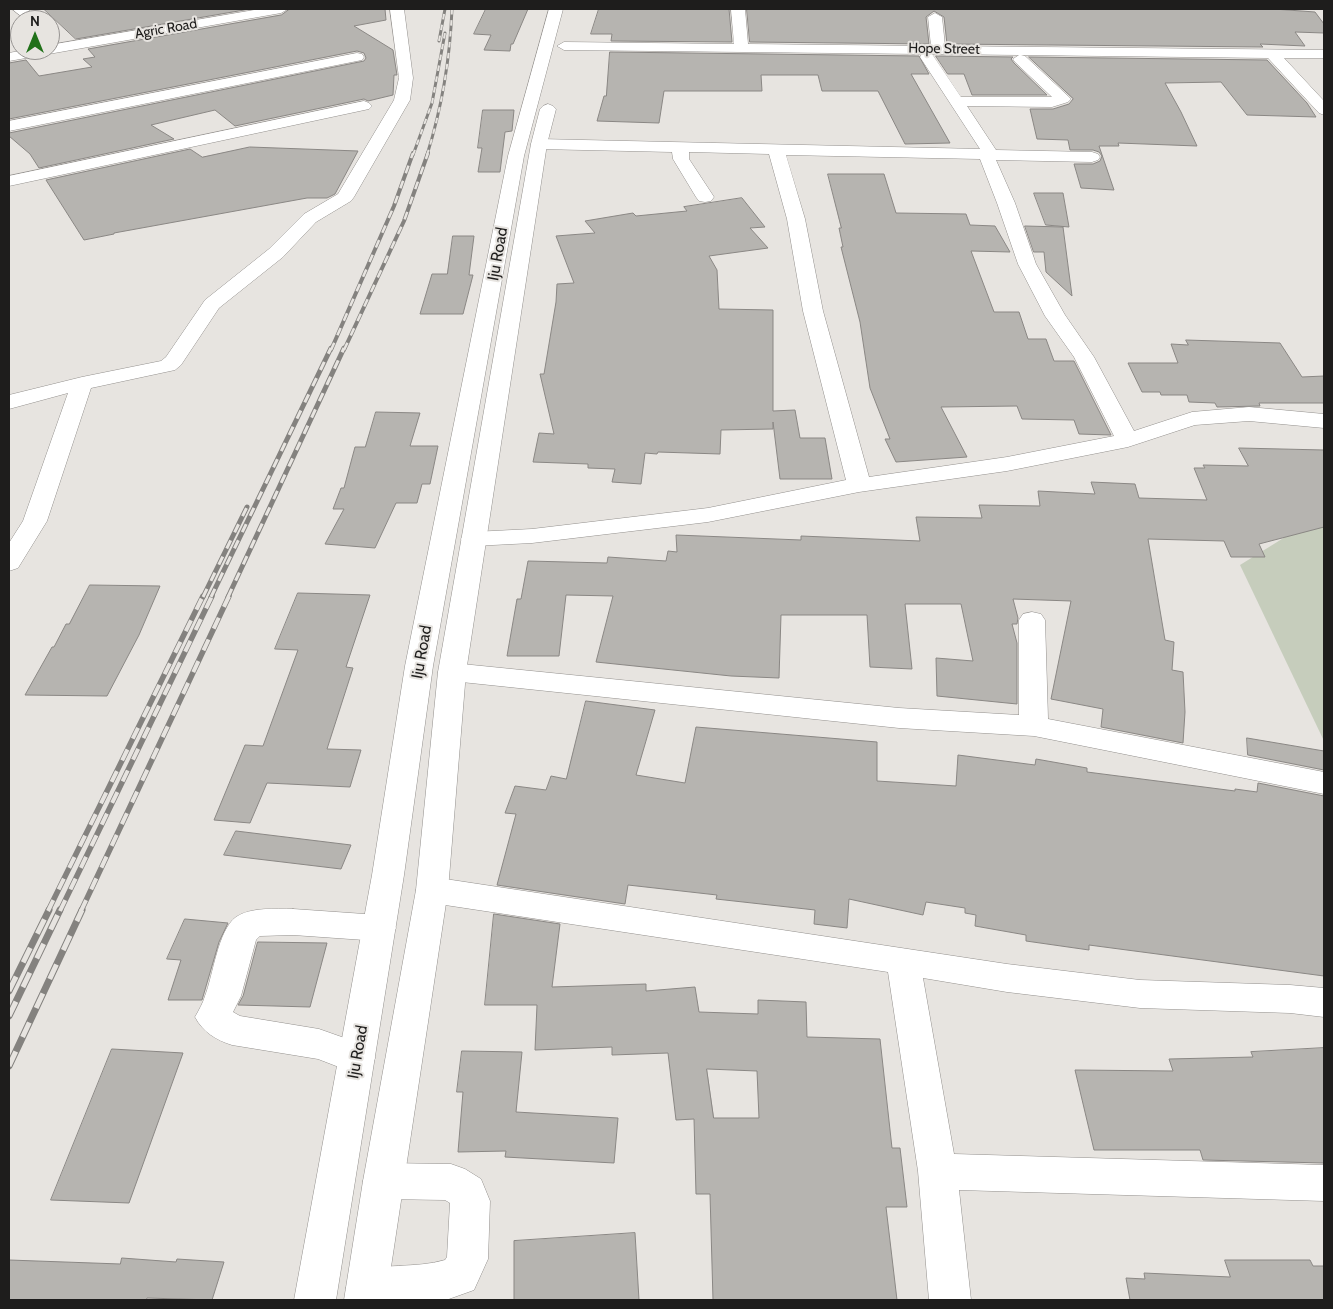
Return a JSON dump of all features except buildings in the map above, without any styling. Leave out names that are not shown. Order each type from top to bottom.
[{"type":"street","name":"Agric Road","points":[[60,44],[229,13],[281,9]]},
{"type":"street","points":[[9,402],[168,366],[174,362],[212,304],[276,253],[310,218],[345,197],[402,100],[406,78],[397,9]]},
{"type":"street","name":"Iju Road","points":[[315,1300],[379,928],[419,666],[440,551],[457,474],[516,156],[556,9]]},
{"type":"street","name":"Iju Road","points":[[366,1294],[382,1181],[432,890],[452,672],[473,539],[539,144],[572,9]]},
{"type":"street","points":[[738,9],[741,48]]},
{"type":"street","points":[[935,16],[932,53],[956,101],[988,149],[986,155],[1006,203],[1027,264],[1055,316],[1084,357],[1128,440]]},
{"type":"street","name":"Hope Street","points":[[564,46],[932,53],[1271,52],[1324,54]]},
{"type":"street","points":[[1271,52],[1324,110]]},
{"type":"street","points":[[9,126],[357,57]]},
{"type":"street","points":[[956,101],[1059,102],[1063,99],[1020,60]]},
{"type":"street","points":[[9,181],[364,106]]},
{"type":"street","points":[[539,144],[1092,157]]},
{"type":"street","points":[[680,147],[681,159],[705,197]]},
{"type":"street","points":[[776,149],[796,219],[813,311],[859,485]]},
{"type":"street","points":[[9,563],[36,521],[82,384]]},
{"type":"street","points":[[473,539],[532,536],[708,515],[859,485],[1007,464],[1128,440],[1192,419],[1249,414],[1324,421]]},
{"type":"street","points":[[457,474],[485,474]]},
{"type":"street","points":[[1032,620],[1034,726]]},
{"type":"street","points":[[452,672],[898,718],[1034,726],[1324,783]]},
{"type":"street","points":[[432,890],[903,960],[1007,978],[1140,994],[1290,999],[1324,1002]]},
{"type":"street","points":[[357,1058],[319,1044],[232,1030],[213,1017],[223,996],[240,936],[250,925],[261,922],[379,928]]},
{"type":"street","points":[[903,960],[938,1171],[950,1300]]},
{"type":"street","points":[[938,1171],[1324,1183]]},
{"type":"street","points":[[366,1294],[430,1285],[459,1276],[466,1259],[470,1201],[467,1192],[451,1182],[382,1181]]},
{"type":"green space","points":[[1324,526],[1324,741],[1240,565],[1290,534]]},
{"type":"railway","points":[[439,41],[445,9]]},
{"type":"railway","points":[[427,155],[444,83],[452,9]]},
{"type":"railway","points":[[413,155],[432,103],[445,33]]},
{"type":"railway","points":[[331,350],[394,206],[413,153]]},
{"type":"railway","points":[[344,350],[404,221],[428,153]]},
{"type":"railway","points":[[211,597],[331,348]]},
{"type":"railway","points":[[228,597],[344,348]]},
{"type":"railway","points":[[203,597],[247,507]]},
{"type":"railway","points":[[48,911],[203,596]]},
{"type":"railway","points":[[60,911],[212,596]]},
{"type":"railway","points":[[81,911],[229,596]]},
{"type":"railway","points":[[9,991],[49,910]]},
{"type":"railway","points":[[9,1016],[60,910]]},
{"type":"railway","points":[[9,1066],[82,910]]}]
